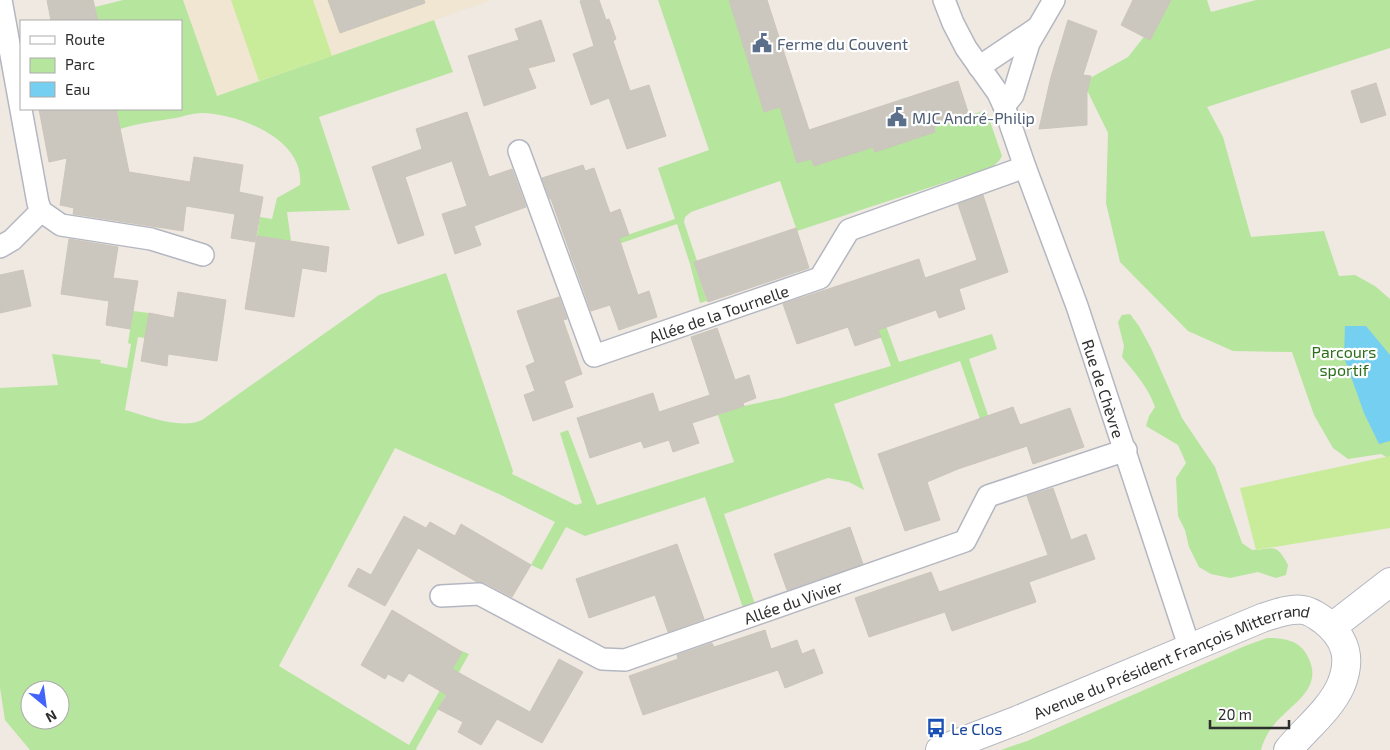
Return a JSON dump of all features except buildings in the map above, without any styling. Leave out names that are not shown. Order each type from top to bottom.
[{"type":"street","points":[[1,0],[20,104]]},
{"type":"street","name":"Rue de Chèvre","points":[[944,0],[966,48],[998,93],[1004,106],[1077,306],[1190,649]]},
{"type":"street","points":[[1004,106],[1013,95],[1029,44],[1054,0]]},
{"type":"street","points":[[979,67],[1039,26]]},
{"type":"street","points":[[21,110],[41,211],[61,225],[151,239],[202,255]]},
{"type":"street","name":"Allée de la Tournelle","points":[[519,151],[594,356],[820,278],[848,230],[1025,167]]},
{"type":"street","points":[[0,247],[12,240],[41,211]]},
{"type":"street","name":"Allée du Vivier","points":[[441,596],[479,594],[602,659],[624,660],[965,541],[988,496],[1126,450]]},
{"type":"street","name":"Avenue du Président François Mitterrand","points":[[940,750],[1018,720],[1262,618],[1290,610],[1304,610],[1315,614],[1332,627],[1390,582]]},
{"type":"street","points":[[1288,750],[1333,699],[1341,684],[1345,671],[1345,645],[1332,627]]},
{"type":"shaded area","points":[[183,0],[492,0],[216,96]]},
{"type":"green space","points":[[123,0],[183,0],[217,96],[434,20],[453,72],[319,117],[350,210],[287,212],[291,241],[257,236],[260,217],[272,219],[277,198],[300,185],[299,169],[292,154],[281,142],[267,132],[251,124],[217,114],[202,113],[120,129],[116,110],[182,110],[182,20],[98,20],[95,7]]},
{"type":"green space","points":[[231,0],[313,0],[332,56],[259,81]]},
{"type":"green space","points":[[658,0],[729,0],[764,112],[780,107],[797,163],[811,159],[814,166],[873,147],[875,151],[935,132],[934,127],[986,110],[1002,156],[992,167],[797,231],[780,181],[691,212],[685,217],[684,222],[697,261],[694,262],[707,301],[700,303],[677,224],[572,260],[570,254],[675,219],[658,168],[709,150]]},
{"type":"green space","name":"Parcours sportif","points":[[1162,0],[1207,0],[1211,12],[1256,0],[1390,0],[1390,48],[1207,107],[1223,137],[1251,237],[1324,231],[1339,276],[1355,275],[1375,286],[1390,299],[1390,459],[1381,454],[1348,459],[1333,448],[1314,415],[1292,352],[1233,351],[1188,331],[1120,262],[1106,203],[1108,133],[1083,82],[1128,57],[1155,23]]},
{"type":"green space","points":[[446,273],[513,471],[512,474],[576,505],[582,503],[560,433],[568,430],[597,505],[734,462],[718,415],[744,406],[781,398],[891,366],[860,279],[868,276],[899,362],[992,334],[997,349],[969,359],[1001,454],[993,457],[960,361],[834,404],[864,490],[849,482],[828,478],[724,514],[755,604],[743,608],[705,497],[585,536],[566,527],[542,570],[531,565],[555,522],[499,494],[395,448],[279,666],[409,745],[462,651],[469,654],[417,750],[30,750],[5,720],[0,688],[0,388],[58,385],[52,354],[101,360],[100,363],[127,368],[131,344],[128,343],[133,311],[149,313],[145,338],[138,337],[125,410],[174,423],[194,423],[202,420],[379,295]]},
{"type":"green space","points":[[1130,314],[1151,348],[1182,418],[1215,467],[1242,543],[1252,550],[1273,548],[1277,550],[1284,557],[1288,565],[1286,575],[1276,578],[1258,572],[1230,578],[1211,574],[1199,567],[1189,547],[1185,530],[1178,516],[1176,478],[1186,463],[1178,445],[1146,426],[1149,416],[1155,407],[1145,387],[1122,357],[1124,346],[1118,322],[1122,315]]},
{"type":"green space","points":[[1390,456],[1390,528],[1256,550],[1240,488]]},
{"type":"green space","points":[[1267,638],[1285,639],[1300,646],[1307,655],[1312,667],[1312,677],[1304,695],[1271,728],[1261,750],[1001,750],[1027,741]]},
{"type":"water","points":[[1345,326],[1366,326],[1390,355],[1390,441],[1379,444],[1364,413],[1344,357]]},
{"type":"place","name":"Ferme du Couvent","points":[[762,43]]},
{"type":"place","name":"MJC André-Philip","points":[[897,117]]},
{"type":"place","name":"Le Clos","points":[[936,728]]}]
